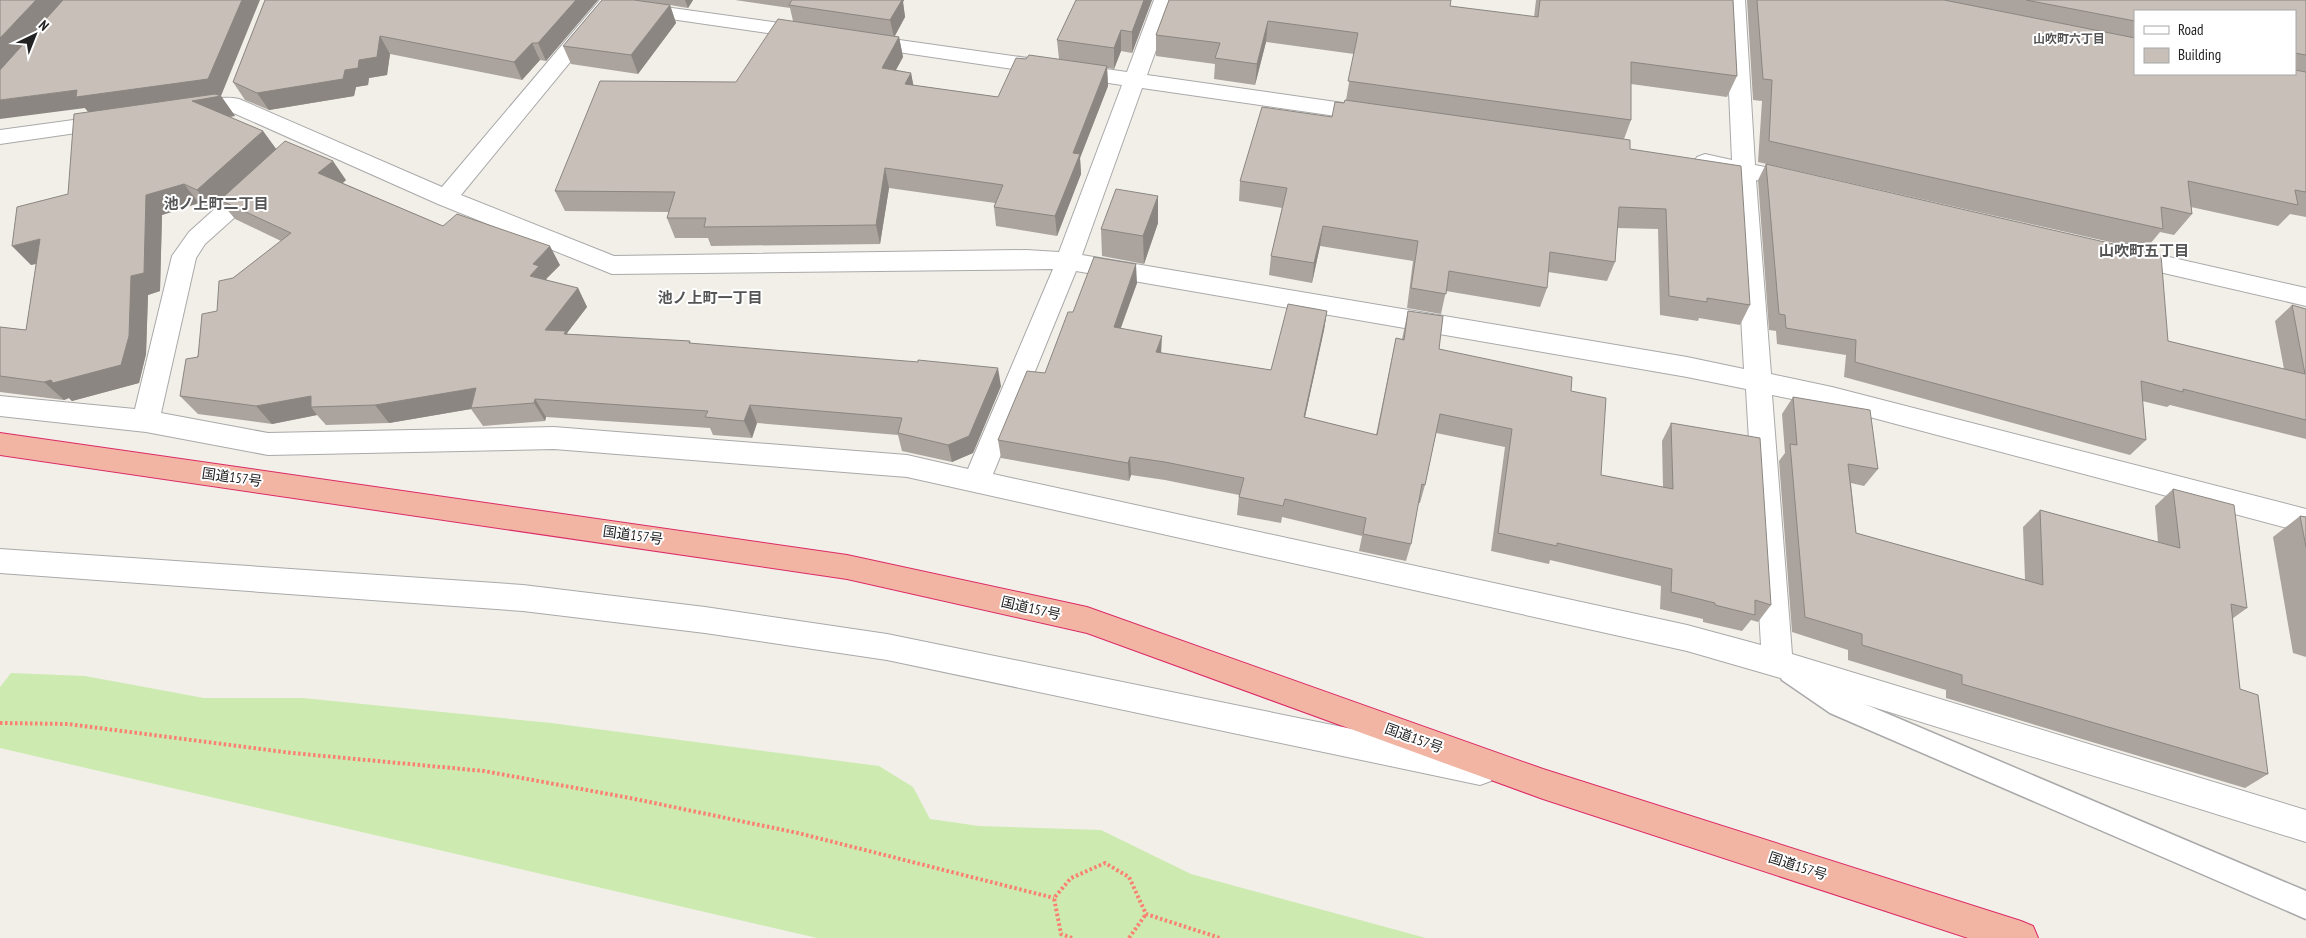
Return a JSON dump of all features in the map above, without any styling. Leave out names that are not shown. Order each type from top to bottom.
[{"type":"highway","name":"国道157号","points":[[0,444],[847,567],[1087,620],[1543,784],[2022,938]]},
{"type":"street","points":[[976,482],[1068,261],[1164,0]]},
{"type":"street","points":[[1735,0],[1740,59],[1744,168],[1777,663]]},
{"type":"street","points":[[446,198],[609,2],[836,37],[1390,116]]},
{"type":"street","points":[[173,112],[234,96],[308,137],[446,198],[612,265],[1026,259],[1068,261],[1677,365],[1759,382],[1832,398],[2306,520]]},
{"type":"street","points":[[0,137],[135,118]]},
{"type":"street","points":[[146,421],[184,256],[196,238],[308,137]]},
{"type":"street","points":[[1685,159],[1744,168],[1822,186]]},
{"type":"street","points":[[2103,250],[2306,297]]},
{"type":"street","points":[[0,406],[146,421],[268,444],[554,438],[906,466],[1686,638],[1777,663],[2306,826]]},
{"type":"street","points":[[0,561],[523,598],[705,620],[887,647],[1543,784]]},
{"type":"lane","points":[[1777,663],[1839,705],[2306,905]]},
{"type":"path","points":[[0,722],[68,724],[292,752],[484,771],[630,798],[798,833],[1054,898]]},
{"type":"path","points":[[1054,898],[1071,878],[1105,862],[1129,877],[1146,914],[1220,938]]},
{"type":"path","points":[[1054,898],[1061,934],[1072,938]]},
{"type":"path","points":[[1129,938],[1146,914]]},
{"type":"green space","points":[[11,673],[85,676],[204,698],[303,698],[551,723],[879,766],[913,787],[930,819],[979,826],[1101,830],[1191,874],[1426,938],[817,938],[0,748],[0,687]]},
{"type":"building","points":[[0,0],[36,0],[0,38]]},
{"type":"building","points":[[63,0],[242,0],[208,79],[76,97],[77,90],[0,100],[0,70]]},
{"type":"building","points":[[265,0],[576,0],[538,43],[532,43],[514,62],[380,36],[377,57],[359,60],[358,68],[345,70],[343,79],[257,93],[233,82]]},
{"type":"building","points":[[602,0],[634,0],[670,5],[631,55],[563,46]]},
{"type":"building","points":[[792,0],[902,0],[890,20],[789,5]]},
{"type":"building","points":[[1076,0],[1144,0],[1132,32],[1121,30],[1114,48],[1057,40]]},
{"type":"building","points":[[1169,0],[1451,0],[1450,6],[1538,17],[1540,0],[1733,0],[1737,76],[1631,62],[1631,120],[1348,81],[1358,33],[1268,21],[1257,64],[1215,58],[1220,43],[1156,35]]},
{"type":"building","points":[[1757,0],[1944,0],[2134,38],[2134,75],[2296,75],[2296,70],[2306,72],[2306,192],[2295,190],[2298,205],[2188,181],[2192,214],[2161,207],[2163,229],[1769,141],[1772,80],[1763,79]]},
{"type":"building","points":[[2026,0],[2306,0],[2306,55],[2296,53],[2296,10],[2134,10],[2134,21]]},
{"type":"building","points":[[778,19],[899,37],[882,68],[911,73],[905,84],[998,97],[1016,58],[1026,59],[1029,55],[1107,66],[1073,153],[1080,154],[1055,216],[994,207],[1003,185],[885,168],[876,225],[704,227],[706,218],[667,218],[675,192],[555,191],[600,81],[736,82]]},
{"type":"building","points":[[215,94],[221,96],[192,101],[263,131],[197,190],[184,184],[146,195],[144,273],[131,276],[129,336],[121,365],[53,383],[51,380],[44,382],[0,376],[0,327],[26,330],[40,239],[12,246],[17,207],[68,194],[74,114]]},
{"type":"building","points":[[1345,100],[1630,140],[1630,149],[1741,166],[1750,305],[1707,298],[1707,302],[1669,296],[1666,209],[1619,207],[1615,262],[1550,252],[1547,288],[1449,271],[1446,294],[1411,288],[1418,241],[1323,226],[1314,263],[1271,256],[1287,188],[1240,181],[1262,107],[1332,117],[1335,102],[1344,103]]},
{"type":"building","points":[[285,141],[333,161],[318,173],[443,226],[457,214],[550,246],[533,264],[539,266],[530,276],[578,288],[545,330],[566,331],[564,334],[690,341],[689,343],[918,362],[918,360],[998,368],[969,436],[948,445],[898,433],[902,418],[750,405],[744,421],[705,417],[708,411],[535,399],[534,403],[471,408],[476,388],[375,405],[311,407],[311,396],[256,406],[180,396],[186,359],[198,357],[202,314],[217,311],[219,281],[233,278],[291,233],[220,200]]},
{"type":"building","points":[[1766,164],[2161,255],[2168,341],[2305,374],[2292,305],[2306,309],[2306,420],[2183,389],[2183,392],[2141,381],[2146,440],[1855,362],[1856,340],[1786,328],[1785,315],[1779,314]]},
{"type":"building","points":[[1116,189],[1158,196],[1143,236],[1101,229]]},
{"type":"building","points":[[1094,257],[1136,264],[1114,327],[1162,336],[1156,352],[1271,370],[1288,304],[1327,311],[1304,417],[1377,435],[1396,338],[1404,340],[1408,311],[1443,316],[1439,349],[1572,377],[1571,391],[1606,398],[1601,475],[1673,489],[1671,423],[1760,438],[1771,605],[1755,600],[1755,615],[1715,605],[1715,603],[1671,592],[1672,569],[1557,543],[1557,546],[1498,533],[1512,429],[1440,414],[1425,485],[1422,484],[1411,544],[1363,534],[1366,518],[1285,499],[1283,506],[1239,497],[1244,478],[1165,462],[1130,457],[1128,463],[998,440],[1027,371],[1045,373],[1068,312],[1073,312]]},
{"type":"building","points":[[1793,397],[1870,410],[1878,469],[1848,464],[1856,533],[2043,585],[2040,510],[2180,548],[2173,489],[2234,505],[2247,608],[2231,604],[2240,689],[2258,695],[2268,774],[1962,684],[1962,675],[1862,645],[1862,634],[1805,617],[1790,444],[1797,445]]},
{"type":"building","points":[[2300,516],[2306,517],[2306,547]]},
{"type":"district","name":"山吹町六丁目","points":[[2069,39]]},
{"type":"district","name":"池ノ上町二丁目","points":[[216,204]]},
{"type":"district","name":"山吹町五丁目","points":[[2144,251]]},
{"type":"district","name":"池ノ上町一丁目","points":[[710,298]]}]
